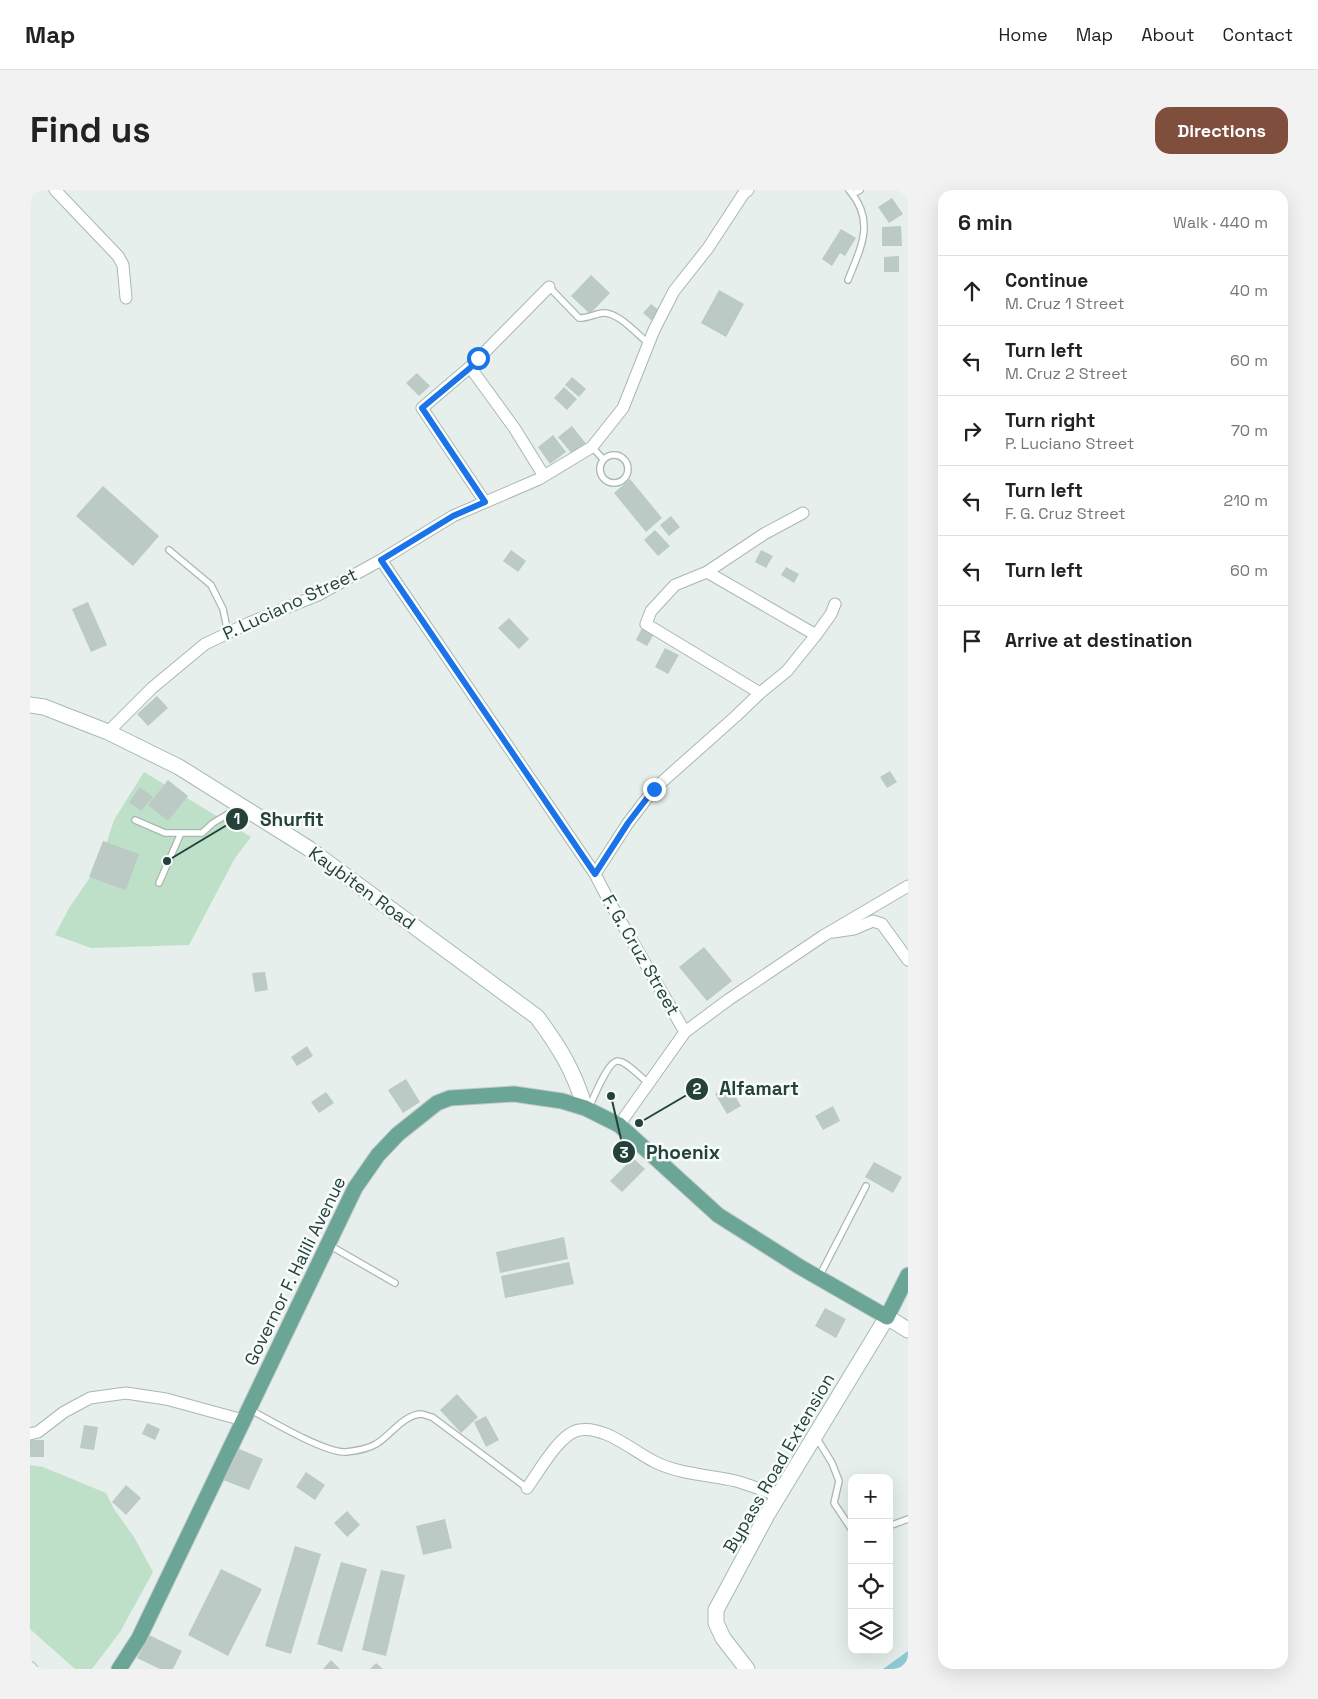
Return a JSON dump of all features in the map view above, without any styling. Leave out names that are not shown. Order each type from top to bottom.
[{"type":"main road","name":"Governor F. Halili Avenue","points":[[120,1669],[138,1638],[354,1188],[378,1155],[398,1134],[437,1103],[450,1098],[514,1094],[562,1101],[586,1109],[619,1125],[718,1215],[887,1317]]},
{"type":"main road","name":"Bypass Road Extension","points":[[887,1317],[908,1275]]},
{"type":"street","points":[[55,190],[118,256],[123,265],[126,298]]},
{"type":"street","name":"P. Luciano Street","points":[[108,732],[159,681],[205,644],[318,595],[381,560],[453,516],[544,476],[592,447],[623,408],[648,344],[674,291],[708,248],[744,193],[748,190]]},
{"type":"street","points":[[485,502],[422,408],[470,368],[549,287]]},
{"type":"street","points":[[470,368],[515,430],[544,476]]},
{"type":"street","points":[[760,693],[646,624],[651,610],[675,585],[707,572],[764,534],[804,513]]},
{"type":"street","name":"F. G. Cruz Street","points":[[381,560],[595,874],[685,1032],[619,1125]]},
{"type":"street","points":[[707,572],[816,635]]},
{"type":"street","points":[[595,874],[628,823],[654,789],[787,671],[816,635],[835,604]]},
{"type":"street","name":"Kaybiten Road","points":[[30,705],[44,707],[108,732],[179,767],[308,848],[537,1017],[560,1048],[578,1086],[586,1109]]},
{"type":"street","points":[[685,1032],[728,1000],[823,936],[886,897],[908,886]]},
{"type":"street","points":[[830,933],[854,929],[877,921],[882,924],[908,960]]},
{"type":"street","name":"Governor F. Halili Avenue","points":[[887,1317],[908,1330]]},
{"type":"street","name":"Bypass Road Extension","points":[[747,1669],[724,1638],[716,1623],[716,1610],[779,1496],[887,1317]]},
{"type":"street","points":[[30,1434],[38,1432],[64,1412],[90,1398],[126,1393],[246,1414]]},
{"type":"street","points":[[527,1488],[565,1437],[577,1430],[592,1429],[631,1447],[655,1462],[696,1474],[737,1481],[779,1496]]},
{"type":"lane","points":[[848,280],[862,244],[865,219],[851,192],[860,190]]},
{"type":"lane","points":[[549,287],[579,318],[613,313],[648,344]]},
{"type":"lane","points":[[592,447],[604,459]]},
{"type":"lane","points":[[612,455],[622,458],[628,466],[627,476],[620,482],[610,483],[602,478],[599,468],[604,459],[612,455]]},
{"type":"lane","points":[[169,550],[211,584],[223,609],[228,633]]},
{"type":"lane","points":[[135,820],[165,833],[202,833],[213,823],[228,814],[247,810]]},
{"type":"lane","points":[[159,883],[181,833]]},
{"type":"lane","points":[[586,1109],[610,1065],[616,1061],[620,1061],[628,1066],[649,1084]]},
{"type":"lane","points":[[819,1277],[866,1186]]},
{"type":"lane","points":[[328,1244],[396,1283]]},
{"type":"lane","points":[[246,1414],[344,1452],[374,1445],[405,1420],[420,1414],[432,1417],[527,1488]]},
{"type":"lane","points":[[816,1435],[832,1464],[839,1482],[834,1504],[848,1524]]},
{"type":"lane","points":[[893,1525],[908,1519]]},
{"type":"green space","points":[[144,772],[251,837],[235,858],[189,945],[91,948],[55,935],[69,908],[100,863],[114,820]]},
{"type":"green space","points":[[30,1465],[43,1467],[106,1493],[114,1509],[134,1537],[153,1572],[120,1632],[92,1669],[75,1669],[30,1629]]},
{"type":"water","points":[[908,1651],[908,1669],[883,1669]]},
{"type":"building","points":[[892,198],[903,214],[889,223],[878,207]]},
{"type":"building","points":[[901,226],[902,246],[882,246],[882,227]]},
{"type":"building","points":[[841,229],[856,238],[845,256],[840,253],[832,266],[822,259]]},
{"type":"building","points":[[899,256],[899,272],[884,272],[884,257]]},
{"type":"building","points":[[591,275],[610,293],[590,314],[571,296]]},
{"type":"building","points":[[719,290],[744,304],[726,337],[701,323]]},
{"type":"building","points":[[651,304],[663,313],[655,323],[643,313]]},
{"type":"building","points":[[417,373],[430,386],[419,396],[406,383]]},
{"type":"building","points":[[572,377],[586,389],[579,397],[565,385]]},
{"type":"building","points":[[564,387],[577,399],[567,410],[554,398]]},
{"type":"building","points":[[572,426],[587,445],[573,455],[558,437]]},
{"type":"building","points":[[553,435],[566,452],[550,464],[538,447]]},
{"type":"building","points":[[630,479],[662,518],[646,532],[614,493]]},
{"type":"building","points":[[103,486],[159,536],[133,566],[76,516]]},
{"type":"building","points":[[671,516],[680,527],[669,536],[660,525]]},
{"type":"building","points":[[655,530],[670,546],[658,556],[644,540]]},
{"type":"building","points":[[511,550],[526,561],[518,572],[503,561]]},
{"type":"building","points":[[761,550],[773,556],[766,568],[755,562]]},
{"type":"building","points":[[786,567],[799,574],[794,583],[781,575]]},
{"type":"building","points":[[88,602],[107,645],[91,652],[72,609]]},
{"type":"building","points":[[509,618],[529,639],[519,649],[498,628]]},
{"type":"building","points":[[642,628],[654,634],[647,646],[636,640]]},
{"type":"building","points":[[665,648],[679,655],[668,674],[655,667]]},
{"type":"building","points":[[157,696],[168,708],[148,726],[137,714]]},
{"type":"building","points":[[890,771],[897,782],[887,788],[880,777]]},
{"type":"building","points":[[168,780],[188,796],[168,821],[148,805]]},
{"type":"building","points":[[140,787],[153,797],[141,811],[129,802]]},
{"type":"building","points":[[103,841],[139,854],[126,890],[89,877]]},
{"type":"building","points":[[704,947],[732,981],[707,1001],[679,967]]},
{"type":"building","points":[[265,972],[268,990],[255,992],[252,973]]},
{"type":"building","points":[[307,1046],[313,1056],[297,1066],[291,1057]]},
{"type":"building","points":[[406,1079],[420,1102],[403,1113],[388,1090]]},
{"type":"building","points":[[729,1086],[741,1106],[727,1114],[715,1094]]},
{"type":"building","points":[[326,1092],[334,1103],[319,1113],[311,1102]]},
{"type":"building","points":[[833,1106],[840,1121],[823,1130],[815,1116]]},
{"type":"building","points":[[633,1158],[645,1169],[622,1192],[610,1181]]},
{"type":"building","points":[[874,1162],[902,1177],[893,1193],[865,1177]]},
{"type":"building","points":[[564,1237],[568,1259],[500,1273],[496,1252]]},
{"type":"building","points":[[569,1262],[574,1284],[505,1298],[501,1276]]},
{"type":"building","points":[[825,1308],[846,1319],[836,1338],[815,1326]]},
{"type":"building","points":[[457,1394],[478,1417],[461,1433],[440,1410]]},
{"type":"building","points":[[486,1416],[499,1440],[486,1447],[474,1422]]},
{"type":"building","points":[[147,1423],[160,1429],[155,1440],[142,1434]]},
{"type":"building","points":[[84,1425],[98,1427],[94,1450],[80,1448]]},
{"type":"building","points":[[30,1440],[44,1440],[44,1457],[30,1457]]},
{"type":"building","points":[[237,1448],[263,1459],[249,1490],[223,1480]]},
{"type":"building","points":[[306,1472],[325,1485],[315,1500],[296,1487]]},
{"type":"building","points":[[126,1485],[141,1498],[126,1515],[112,1502]]},
{"type":"building","points":[[347,1511],[360,1525],[347,1537],[334,1523]]},
{"type":"building","points":[[445,1519],[452,1548],[423,1555],[416,1526]]},
{"type":"building","points":[[295,1546],[321,1554],[291,1654],[265,1646]]},
{"type":"building","points":[[341,1562],[367,1569],[342,1652],[317,1644]]},
{"type":"building","points":[[221,1569],[262,1589],[228,1656],[188,1635]]},
{"type":"building","points":[[381,1570],[405,1575],[386,1656],[362,1650]]},
{"type":"building","points":[[149,1635],[182,1651],[173,1669],[160,1669],[137,1658]]},
{"type":"building","points":[[331,1660],[340,1669],[323,1669]]},
{"type":"building","points":[[376,1663],[383,1669],[370,1669]]},
{"type":"place","name":"Shurfit","points":[[167,861]]},
{"type":"place","name":"Phoenix","points":[[611,1096]]},
{"type":"place","name":"Alfamart","points":[[639,1123]]},
{"type":"route","points":[[478,358],[470,368],[422,408],[485,502],[453,516],[381,560],[595,874],[628,823],[654,789]]}]
